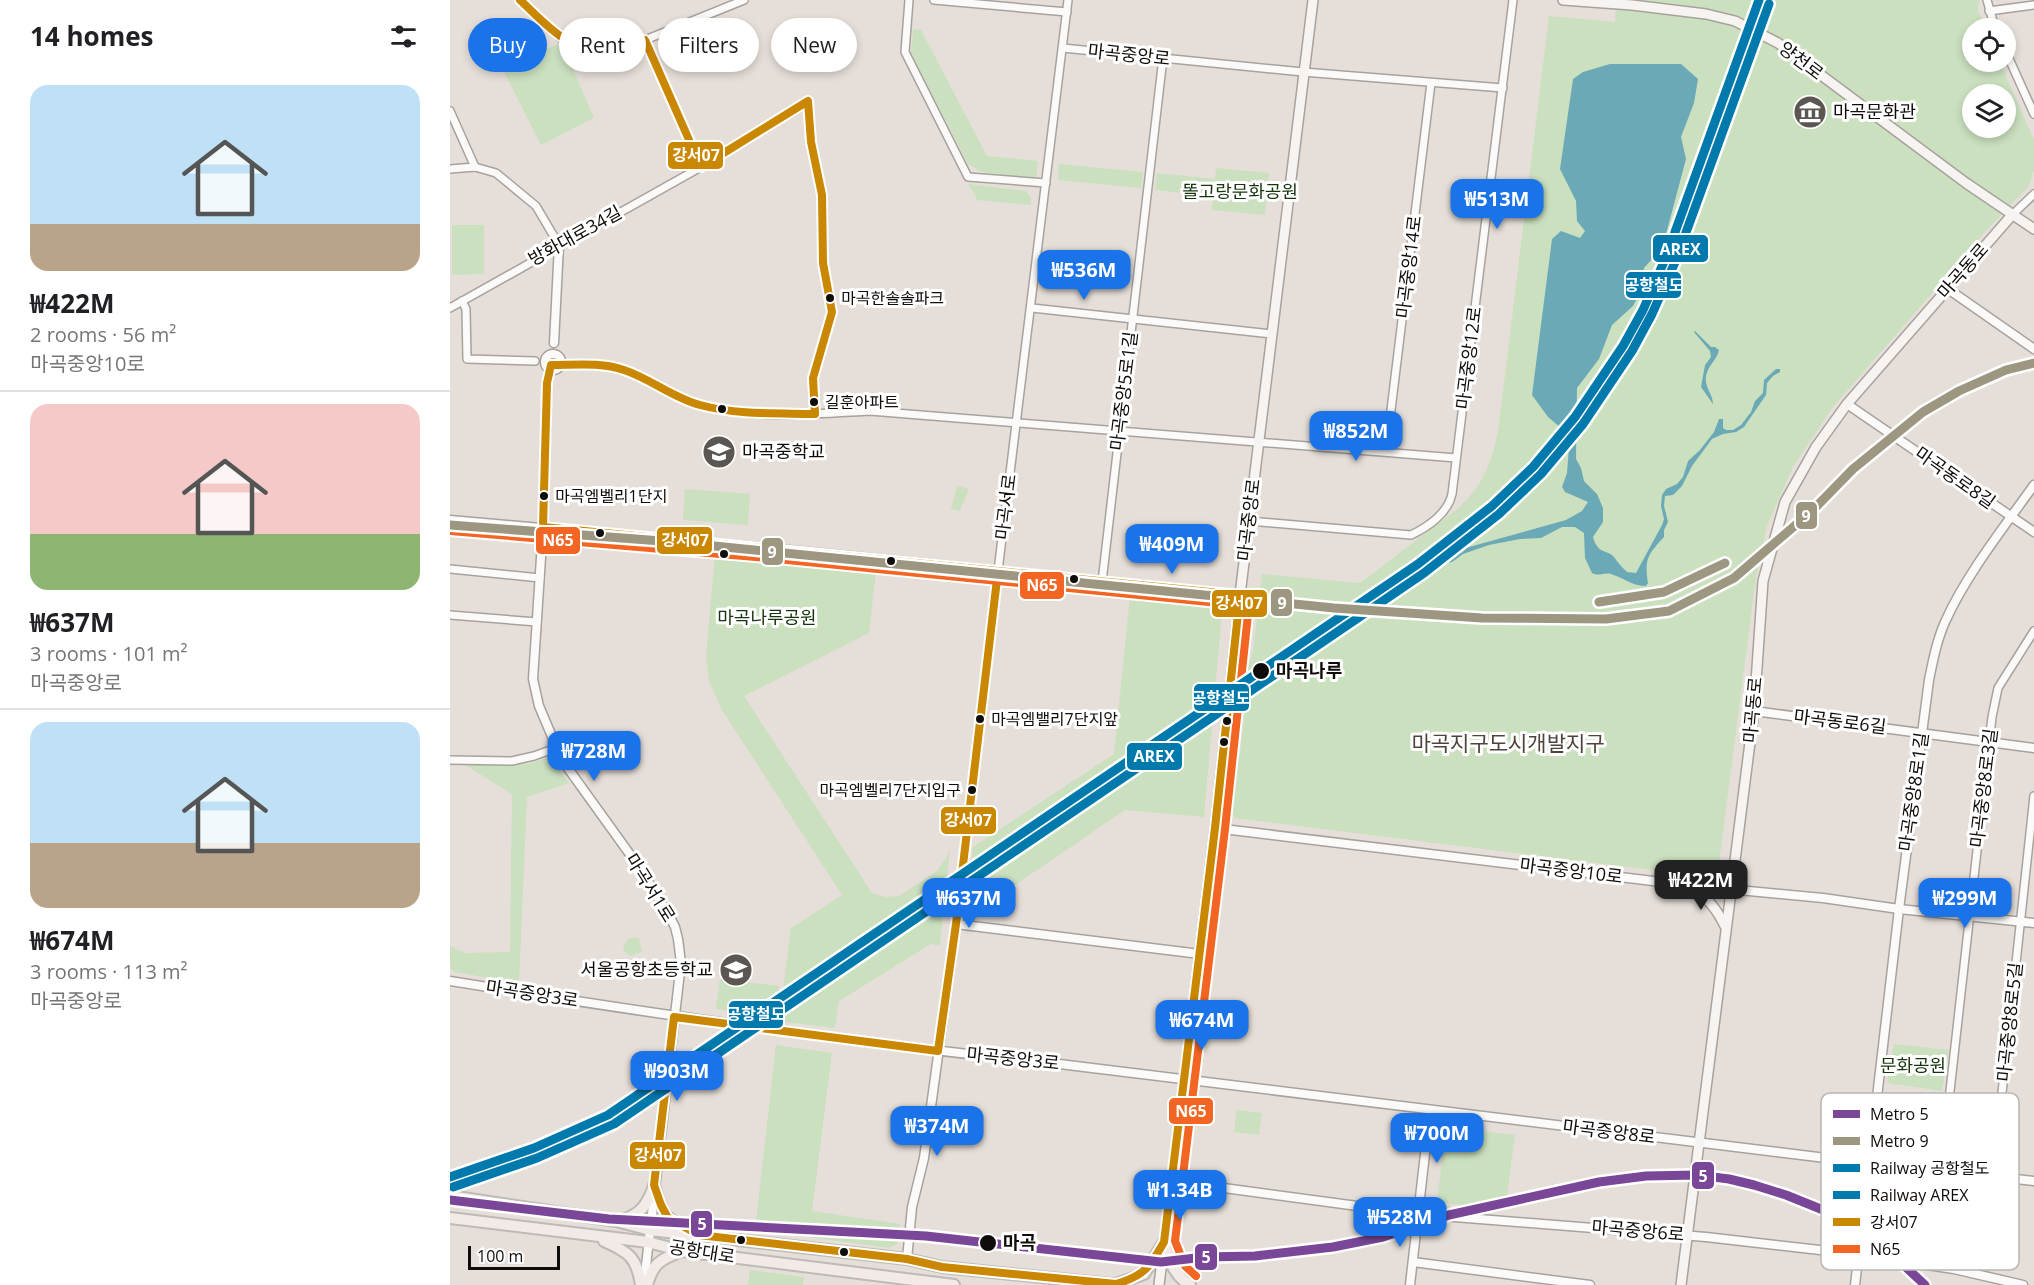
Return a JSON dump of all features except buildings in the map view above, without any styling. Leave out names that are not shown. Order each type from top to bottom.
[{"type":"main road","name":"마곡중앙로","points":[[1159,1285],[1313,0]]},
{"type":"main road","name":"양천로","points":[[1563,0],[1706,14],[1749,27],[1778,43],[1948,170],[2034,229]]},
{"type":"main road","name":"마곡동로","points":[[1681,1285],[1754,711],[1763,581],[1785,502],[1816,447],[1847,404],[2012,215]]},
{"type":"main road","points":[[1686,885],[1713,905],[1725,927]]},
{"type":"main road","points":[[616,1221],[640,1212],[649,1200],[654,1185]]},
{"type":"main road","points":[[654,1185],[660,1207],[670,1221],[699,1235]]},
{"type":"main road","name":"공항대로","points":[[450,1196],[616,1221],[650,1230],[908,1259],[942,1267],[1118,1285]]},
{"type":"main road","name":"공항대로","points":[[450,1218],[648,1242],[682,1251],[909,1282],[954,1285]]},
{"type":"main road","points":[[593,1236],[617,1247],[633,1258],[644,1285]]},
{"type":"main road","points":[[1118,1285],[1144,1274],[1164,1242]]},
{"type":"main road","points":[[1164,1242],[1175,1273],[1190,1285]]},
{"type":"main road","points":[[644,1285],[655,1265],[682,1251]]},
{"type":"street","points":[[520,0],[562,39],[584,48],[603,51],[645,40],[744,0]]},
{"type":"street","points":[[909,0],[905,52],[968,177],[1046,183]]},
{"type":"street","points":[[934,0],[1067,12]]},
{"type":"street","name":"마곡서로","points":[[908,1259],[912,1207],[924,1158],[956,924],[1068,0]]},
{"type":"street","name":"마곡중앙12로","points":[[1249,521],[1411,535],[1448,508],[1452,494],[1513,0]]},
{"type":"street","points":[[1987,0],[1991,18]]},
{"type":"street","points":[[1989,11],[2034,5]]},
{"type":"street","name":"마곡중앙로","points":[[1063,48],[1303,72]]},
{"type":"street","name":"마곡중앙5로1길","points":[[1102,582],[1163,58]]},
{"type":"street","points":[[1303,72],[1503,88]]},
{"type":"street","points":[[2015,72],[2034,114]]},
{"type":"street","name":"마곡중앙14로","points":[[1386,451],[1431,83]]},
{"type":"street","points":[[450,111],[475,167]]},
{"type":"street","name":"방화대로34길","points":[[450,308],[701,166]]},
{"type":"street","points":[[450,170],[475,167],[496,173],[536,206],[559,245],[554,343]]},
{"type":"street","points":[[2012,215],[2033,196]]},
{"type":"street","points":[[1948,289],[2034,349]]},
{"type":"street","points":[[462,301],[466,309],[467,359],[604,365],[624,370],[698,405],[722,410],[758,413],[815,414],[870,411],[918,414],[1456,458]]},
{"type":"street","points":[[1032,308],[1272,334]]},
{"type":"street","name":"마곡서1로","points":[[543,363],[547,383],[543,527],[533,679],[538,706],[562,760],[649,882],[675,927],[681,963],[644,1285]]},
{"type":"street","name":"마곡동로8길","points":[[1847,404],[2034,532]]},
{"type":"street","name":"마곡중앙8로1길","points":[[1878,1093],[1899,909],[1929,680],[1936,647],[1945,622],[1960,593],[2034,485]]},
{"type":"street","points":[[450,520],[543,527],[1240,595]]},
{"type":"street","points":[[450,569],[540,578]]},
{"type":"street","points":[[450,615],[537,622]]},
{"type":"street","name":"마곡중앙8로3길","points":[[1950,1093],[1989,742],[1998,688],[2034,631]]},
{"type":"street","name":"마곡동로6길","points":[[1754,711],[2034,748]]},
{"type":"street","points":[[450,760],[512,761],[556,748]]},
{"type":"street","name":"마곡중앙8로5길","points":[[2002,1093],[2034,796]]},
{"type":"street","name":"마곡중앙10로","points":[[1215,828],[1686,885],[1823,898],[1899,909],[2034,923]]},
{"type":"street","points":[[956,924],[1200,954]]},
{"type":"street","name":"마곡중앙3로","points":[[450,981],[674,1017],[1184,1080]]},
{"type":"street","name":"마곡중앙8로","points":[[1184,1080],[1821,1157]]},
{"type":"street","points":[[1410,1285],[1430,1110]]},
{"type":"street","name":"마곡중앙8로","points":[[2019,1179],[2034,1181]]},
{"type":"street","name":"마곡중앙6로","points":[[1172,1180],[1417,1214],[1687,1235],[1821,1250]]},
{"type":"street","points":[[1413,1262],[1590,1285]]},
{"type":"street","points":[[1855,1285],[1858,1270]]},
{"type":"street","name":"마곡중앙6로","points":[[1958,1270],[2023,1285]]},
{"type":"green space","points":[[1616,0],[1979,0],[1978,11],[1981,18],[1962,18],[1962,72],[2004,72],[2010,84],[1962,84],[1962,138],[2016,138],[2016,99],[2034,140],[2034,170],[2029,186],[1987,230],[1833,407],[1793,467],[1767,526],[1756,577],[1717,878],[1234,818],[1231,809],[1237,760],[1240,754],[1247,668],[1253,651],[1262,574],[1360,583],[1456,510],[1474,492],[1486,472],[1499,424],[1549,16],[1615,22]]},
{"type":"green space","points":[[913,29],[921,30],[987,156],[1038,161],[1036,180],[982,172],[968,164],[911,53]]},
{"type":"green space","points":[[559,46],[559,72],[574,72],[594,118],[541,145],[504,72],[547,72],[547,48]]},
{"type":"green space","points":[[1059,164],[1143,172],[1141,188],[1058,180]]},
{"type":"green space","name":"똘고랑문화공원","points":[[1216,168],[1269,173],[1265,215],[1212,210],[1213,196],[1155,190],[1157,173],[1215,179]]},
{"type":"green space","points":[[968,184],[1026,191],[1031,198],[1031,205],[976,200]]},
{"type":"green space","points":[[452,225],[484,225],[484,274],[452,275]]},
{"type":"green space","points":[[957,486],[969,489],[960,511],[951,509]]},
{"type":"green space","points":[[685,489],[750,494],[748,525],[683,520]]},
{"type":"green space","name":"마곡나루공원","points":[[715,553],[876,572],[869,633],[744,696],[872,893],[886,897],[899,896],[936,872],[947,857],[950,848],[940,945],[931,944],[839,1001],[835,1028],[779,1021],[791,928],[842,895],[722,710],[709,681],[706,657]]},
{"type":"green space","points":[[1130,596],[1222,611],[1204,817],[1125,810],[964,920],[973,847],[1114,754]]},
{"type":"green space","points":[[550,757],[569,783],[527,797],[519,983],[454,972],[450,966],[450,946],[466,953],[510,952],[512,794],[465,765],[528,764]]},
{"type":"green space","points":[[629,938],[639,938],[642,952],[630,956],[625,952],[623,946]]},
{"type":"green space","points":[[720,979],[779,986],[775,1016],[716,1009]]},
{"type":"green space","name":"문화공원","points":[[1894,1044],[1949,1050],[1942,1091],[1887,1083]]},
{"type":"green space","points":[[776,1045],[832,1053],[812,1211],[900,1224],[898,1243],[889,1248],[755,1230]]},
{"type":"green space","points":[[1237,1110],[1262,1113],[1259,1135],[1234,1132]]},
{"type":"green space","points":[[1446,1127],[1515,1135],[1505,1210],[1437,1202]]},
{"type":"green space","points":[[750,1270],[804,1277],[803,1285],[748,1285]]},
{"type":"water","points":[[1610,64],[1681,64],[1698,79],[1694,103],[1681,137],[1686,159],[1665,238],[1654,257],[1644,268],[1640,293],[1633,306],[1612,325],[1599,359],[1577,388],[1576,459],[1584,481],[1597,494],[1603,508],[1603,522],[1593,537],[1597,547],[1611,555],[1627,572],[1636,573],[1662,525],[1664,519],[1661,506],[1662,495],[1666,489],[1677,484],[1683,477],[1688,461],[1714,432],[1719,419],[1723,419],[1723,428],[1726,430],[1733,430],[1741,425],[1751,412],[1755,401],[1763,393],[1764,380],[1776,369],[1780,369],[1780,372],[1767,383],[1766,395],[1744,427],[1736,432],[1712,439],[1692,466],[1682,486],[1673,495],[1665,496],[1664,506],[1668,522],[1664,530],[1664,537],[1654,548],[1647,562],[1648,583],[1646,586],[1611,574],[1592,573],[1585,558],[1584,533],[1575,527],[1562,527],[1541,538],[1520,539],[1489,545],[1463,554],[1452,562],[1430,566],[1417,572],[1411,583],[1401,587],[1399,585],[1406,573],[1426,559],[1566,520],[1582,511],[1588,502],[1565,492],[1562,487],[1567,473],[1569,447],[1567,433],[1548,417],[1532,395],[1552,239],[1561,231],[1580,238],[1585,231],[1577,221],[1576,201],[1560,169],[1573,79],[1583,72]]},
{"type":"water","points":[[1695,331],[1711,347],[1719,350],[1706,376],[1706,384],[1713,404],[1701,387],[1705,365],[1711,357],[1710,351]]},
{"type":"water","points":[[1369,596],[1376,598],[1367,615],[1345,629],[1317,632],[1305,656],[1287,665],[1287,658],[1302,653],[1314,631],[1335,628],[1346,623],[1360,611]]},
{"type":"metro line","name":"9","points":[[450,525],[675,542],[1334,608],[1482,618],[1606,619],[1669,611],[1734,578],[1813,510],[1853,469],[1923,412],[1959,391],[2006,370],[2034,363]]},
{"type":"metro line","name":"9","points":[[1599,602],[1664,592],[1725,563]]},
{"type":"metro line","name":"5","points":[[450,1200],[609,1219],[926,1236],[1161,1262],[1205,1257],[1255,1256],[1333,1247],[1383,1237],[1449,1215],[1599,1182],[1646,1176],[1697,1175],[1729,1179],[1786,1195],[1821,1209]]},
{"type":"metro line","name":"5","points":[[1909,1270],[1925,1285]]},
{"type":"rail line","name":"공항철도","points":[[450,1177],[534,1148],[608,1115],[1418,564],[1492,506],[1533,467],[1575,417],[1623,346],[1643,310],[1666,257],[1759,0]]},
{"type":"rail line","name":"AREX","points":[[453,1187],[537,1158],[614,1124],[1424,573],[1499,514],[1541,474],[1583,424],[1632,351],[1652,314],[1676,260],[1769,4]]},
{"type":"transit line","name":"강서07","points":[[520,0],[549,28],[583,48],[596,51],[614,49],[645,40],[701,167],[808,101],[811,142],[822,195],[823,263],[832,312],[813,378],[815,414],[757,413],[714,408],[690,402],[615,367],[588,364],[551,365],[547,383],[543,527],[998,571]]},
{"type":"transit line","name":"N65","points":[[450,531],[767,558],[1239,605]]},
{"type":"transit line","name":"강서07","points":[[998,571],[1240,595],[1215,828],[1164,1242],[1155,1258],[1140,1274],[1116,1284],[942,1267],[907,1259],[699,1235],[668,1218],[654,1185],[674,1017],[938,1051],[956,924],[998,571]]},
{"type":"transit line","name":"N65","points":[[1196,1276],[1185,1266],[1175,1241],[1225,829],[1250,596]]},
{"type":"place","name":"마곡문화관","points":[[1810,112]]},
{"type":"place","name":"마곡한솔솔파크","points":[[830,298]]},
{"type":"place","name":"길훈아파트","points":[[814,402]]},
{"type":"place","name":"마곡중학교","points":[[719,452]]},
{"type":"place","name":"마곡엠벨리1단지","points":[[544,496]]},
{"type":"place","name":"마곡나루","points":[[1261,671]]},
{"type":"place","name":"마곡엠밸리7단지앞","points":[[980,719]]},
{"type":"place","name":"마곡엠벨리7단지입구","points":[[972,790]]},
{"type":"place","name":"서울공항초등학교","points":[[736,970]]},
{"type":"place","name":"마곡","points":[[988,1243]]},
{"type":"district","name":"마곡지구도시개발지구","points":[[1508,744]]}]
